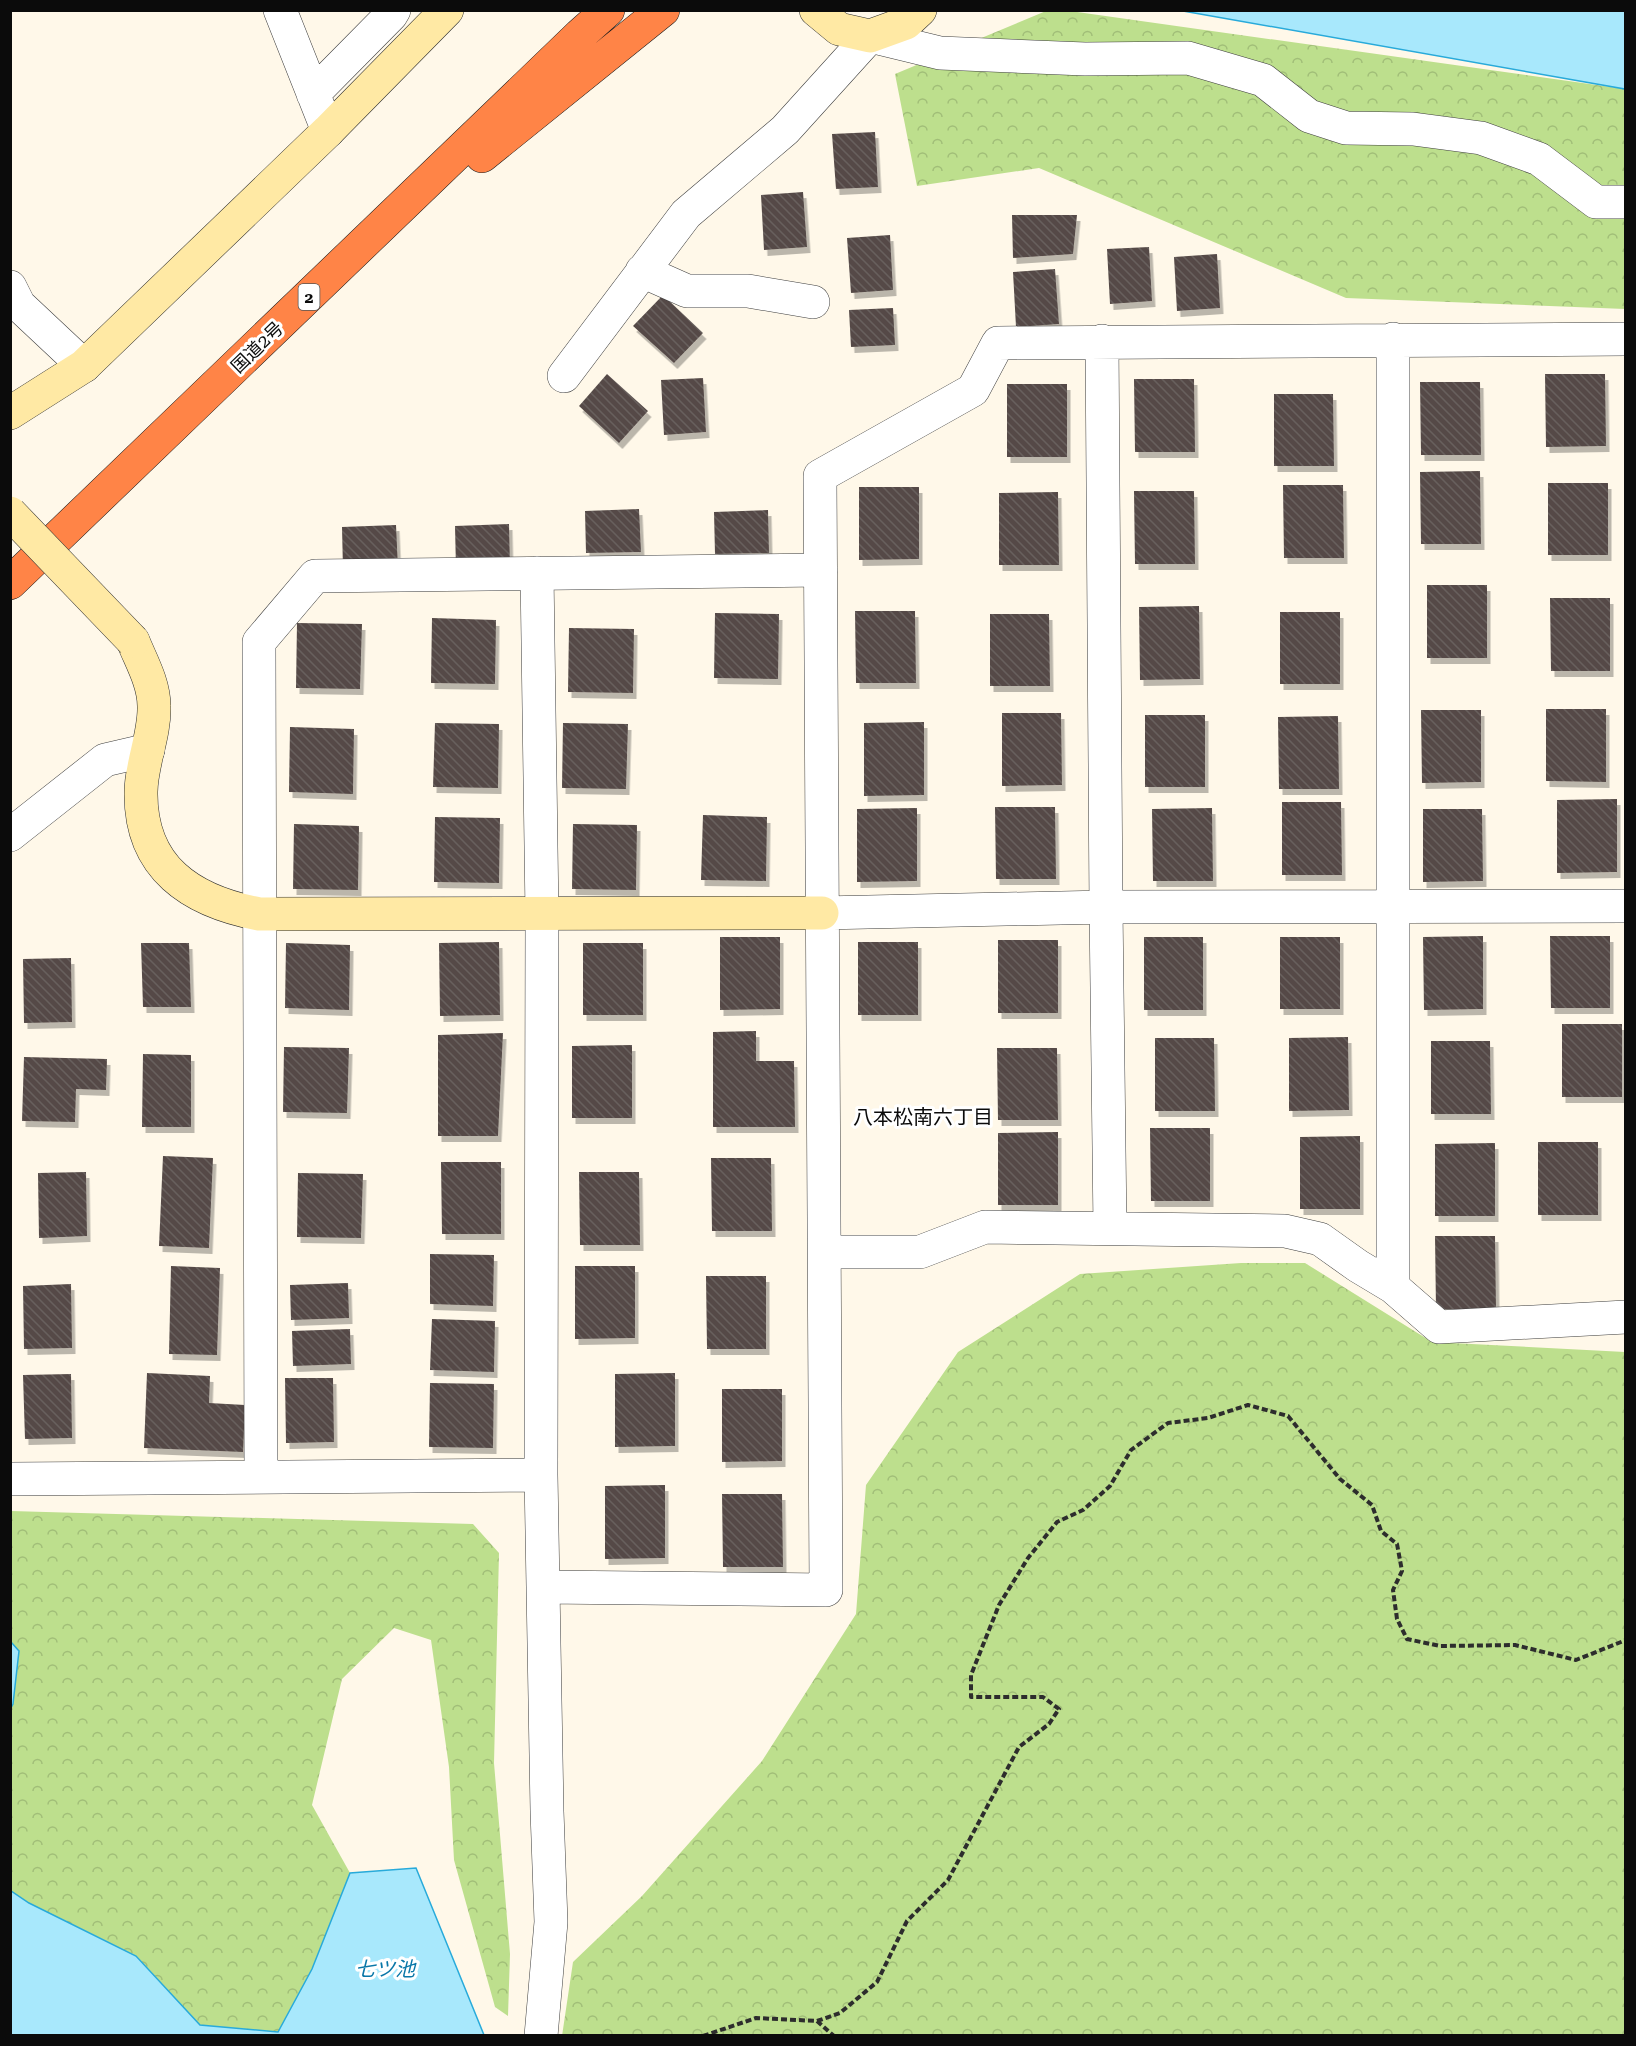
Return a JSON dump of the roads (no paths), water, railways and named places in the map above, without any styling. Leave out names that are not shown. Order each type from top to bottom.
[{"type":"highway","points":[[580,35],[602,10]]},
{"type":"highway","name":"国道2号","points":[[10,583],[608,10]]},
{"type":"highway","points":[[317,289],[663,10]]},
{"type":"street","points":[[280,10],[328,131]]},
{"type":"street","points":[[313,94],[392,15],[393,10]]},
{"type":"street","points":[[10,413],[84,366],[328,131],[447,10]]},
{"type":"street","points":[[564,375],[686,214],[785,130],[870,36],[906,23],[920,10]]},
{"type":"street","points":[[818,13],[839,29],[940,53],[1085,59],[1188,58],[1263,80],[1309,116],[1346,128],[1413,129],[1481,138],[1539,159],[1596,202],[1626,202]]},
{"type":"street","points":[[642,271],[687,291],[748,291],[813,302]]},
{"type":"street","points":[[10,287],[19,305],[84,366]]},
{"type":"street","points":[[1393,339],[1393,1287]]},
{"type":"street","points":[[543,1587],[826,1590],[820,476],[972,390],[998,343],[1626,339]]},
{"type":"street","points":[[1102,341],[1110,1228]]},
{"type":"street","points":[[10,513],[133,641],[148,676],[154,706],[141,792],[146,835],[168,873],[199,896],[234,909],[259,914],[543,914],[822,913],[1106,907],[1626,906]]},
{"type":"street","points":[[261,1477],[259,642],[315,576],[821,570]]},
{"type":"street","points":[[537,573],[543,914],[541,1475],[551,1922],[541,2036]]},
{"type":"street","points":[[10,835],[105,760],[148,750]]},
{"type":"street","points":[[825,1252],[920,1252],[985,1227],[1285,1231],[1320,1239],[1393,1287],[1439,1327],[1626,1317]]},
{"type":"street","points":[[10,1479],[541,1475]]},
{"type":"water","points":[[1183,11],[1625,11],[1625,89]]},
{"type":"water","points":[[11,1642],[19,1651],[11,1708]]},
{"type":"water","name":"七ツ池","points":[[416,1868],[484,2035],[11,2035],[11,1891],[29,1903],[136,1956],[200,2025],[278,2032],[312,1969],[350,1873]]},
{"type":"district","name":"八本松南六丁目","points":[[923,1117]]}]
